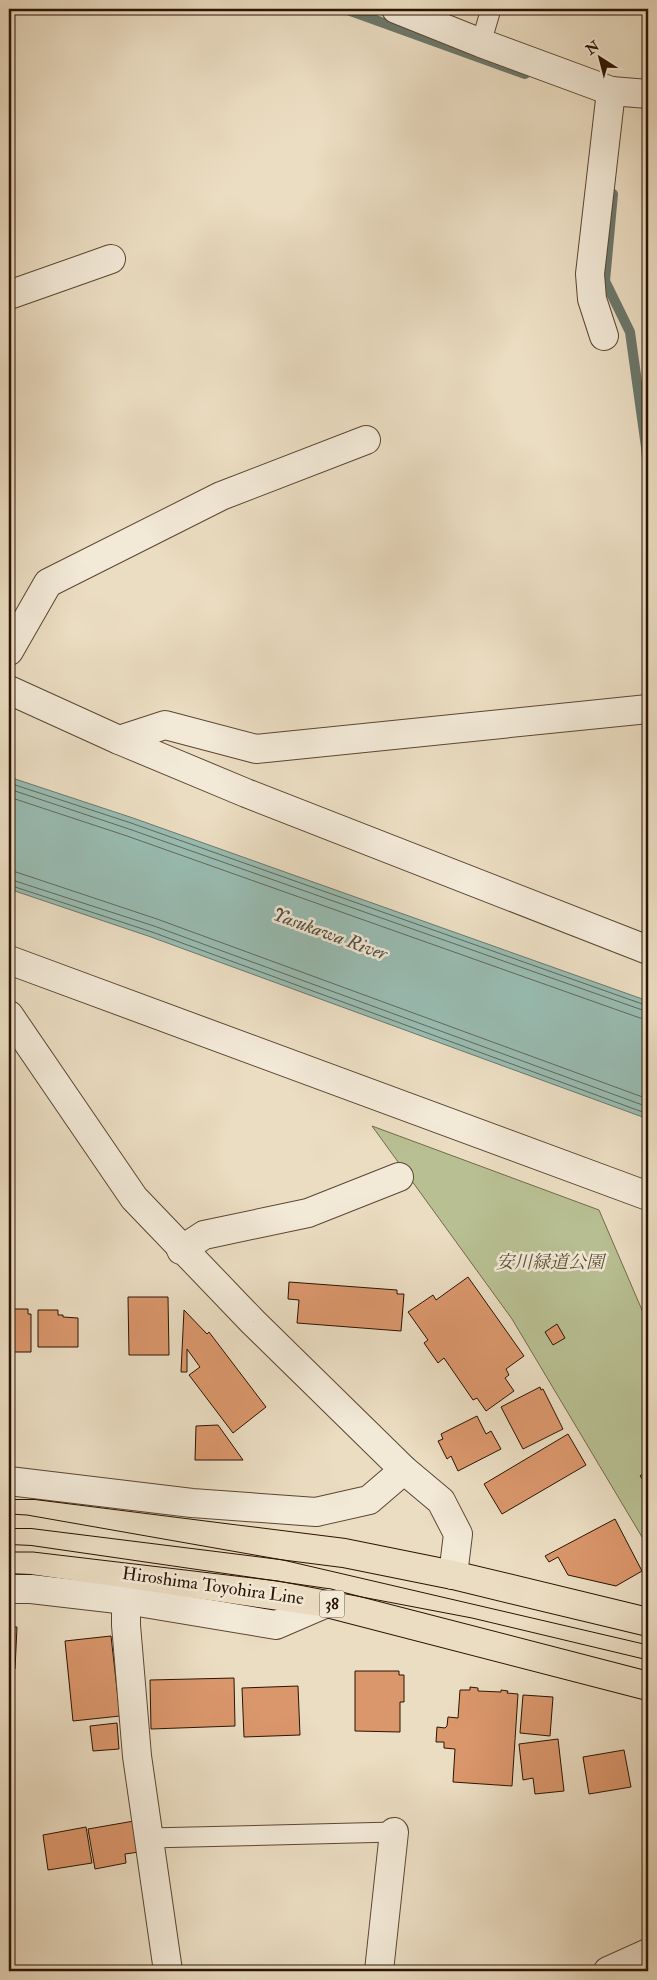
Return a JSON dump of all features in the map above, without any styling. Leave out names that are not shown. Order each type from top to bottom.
[{"type":"main road","points":[[9,1514],[33,1514],[344,1553],[454,1575],[648,1622]]},
{"type":"main road","name":"Hiroshima Toyohira Line","points":[[9,1559],[31,1560],[327,1603],[648,1686]]},
{"type":"street","points":[[396,9],[611,91],[648,94]]},
{"type":"street","points":[[604,336],[592,299],[590,274],[611,91]]},
{"type":"street","points":[[9,295],[111,260]]},
{"type":"street","points":[[9,651],[48,583],[221,496],[366,440]]},
{"type":"street","points":[[9,690],[119,740],[246,793],[648,950]]},
{"type":"street","points":[[119,740],[166,725],[256,749],[648,709]]},
{"type":"street","points":[[9,960],[648,1196]]},
{"type":"street","points":[[9,1015],[134,1198],[182,1250],[404,1470],[441,1501],[458,1534],[454,1575]]},
{"type":"street","points":[[182,1250],[204,1235],[308,1213],[399,1177]]},
{"type":"street","points":[[9,1481],[192,1503],[316,1512],[369,1500],[404,1470]]},
{"type":"street","points":[[9,1589],[126,1600],[276,1625],[327,1603]]},
{"type":"street","points":[[126,1600],[126,1625],[137,1756],[168,1971]]},
{"type":"street","points":[[379,1971],[394,1832]]},
{"type":"lane","points":[[481,43],[490,9]]},
{"type":"lane","points":[[149,1838],[394,1832]]},
{"type":"green space","name":"安川緑道公園","points":[[372,1126],[599,1210],[648,1324],[648,1547],[512,1319]]},
{"type":"water","name":"Yasukawa River","points":[[9,777],[133,818],[648,1001],[648,1119],[151,937],[9,889]]},
{"type":"building","points":[[468,1277],[524,1356],[506,1369],[509,1375],[505,1378],[514,1391],[486,1411],[477,1398],[473,1400],[444,1358],[438,1363],[424,1343],[428,1340],[408,1312],[433,1295],[436,1300]]},
{"type":"building","points":[[289,1282],[397,1290],[397,1294],[404,1294],[401,1331],[297,1323],[299,1300],[288,1299]]},
{"type":"building","points":[[128,1297],[168,1297],[169,1355],[129,1355]]},
{"type":"building","points":[[9,1309],[28,1309],[28,1314],[31,1314],[31,1352],[9,1352]]},
{"type":"building","points":[[38,1310],[58,1310],[58,1315],[63,1315],[63,1317],[78,1318],[78,1347],[38,1347]]},
{"type":"building","points":[[184,1310],[207,1334],[209,1332],[266,1407],[233,1433],[189,1375],[200,1367],[187,1349],[187,1372],[181,1372]]},
{"type":"building","points":[[557,1324],[565,1338],[553,1345],[545,1332]]},
{"type":"building","points":[[540,1387],[541,1390],[543,1389],[563,1429],[523,1449],[501,1407]]},
{"type":"building","points":[[477,1416],[486,1434],[491,1431],[501,1449],[458,1471],[451,1456],[447,1459],[438,1441],[443,1439],[441,1434]]},
{"type":"building","points":[[218,1425],[243,1460],[195,1460],[196,1426]]},
{"type":"building","points":[[568,1434],[586,1465],[502,1514],[484,1484]]},
{"type":"building","points":[[648,1470],[648,1484],[647,1485],[640,1476]]},
{"type":"building","points":[[615,1519],[642,1571],[616,1586],[568,1575],[558,1557],[549,1562],[545,1556]]},
{"type":"building","points":[[9,1627],[17,1627],[15,1669],[9,1669]]},
{"type":"building","points":[[111,1636],[120,1716],[73,1721],[65,1641]]},
{"type":"building","points":[[355,1671],[399,1671],[399,1675],[404,1675],[404,1702],[400,1702],[400,1732],[355,1731]]},
{"type":"building","points":[[234,1678],[235,1726],[151,1729],[150,1680]]},
{"type":"building","points":[[298,1686],[300,1735],[244,1737],[242,1688]]},
{"type":"building","points":[[470,1687],[478,1688],[478,1691],[501,1692],[501,1690],[508,1691],[507,1693],[518,1694],[512,1786],[453,1782],[455,1749],[444,1748],[444,1742],[436,1742],[437,1727],[445,1728],[448,1717],[458,1718],[460,1690],[470,1690]]},
{"type":"building","points":[[523,1695],[553,1697],[550,1736],[520,1733]]},
{"type":"building","points":[[117,1723],[119,1749],[93,1751],[90,1726]]},
{"type":"building","points":[[558,1739],[564,1791],[535,1794],[533,1778],[523,1780],[519,1744]]},
{"type":"building","points":[[624,1750],[631,1787],[589,1794],[583,1757]]},
{"type":"building","points":[[134,1821],[139,1852],[125,1854],[126,1863],[95,1869],[88,1829]]},
{"type":"building","points":[[86,1827],[92,1863],[48,1870],[43,1835]]},
{"type":"waterway","points":[[345,9],[525,74]]},
{"type":"waterway","points":[[613,194],[605,281],[630,332],[648,473]]},
{"type":"tram line","points":[[9,1514],[27,1515],[283,1560],[648,1645]]},
{"type":"tram line","points":[[9,1552],[33,1552],[278,1581],[472,1618],[648,1660]]}]
